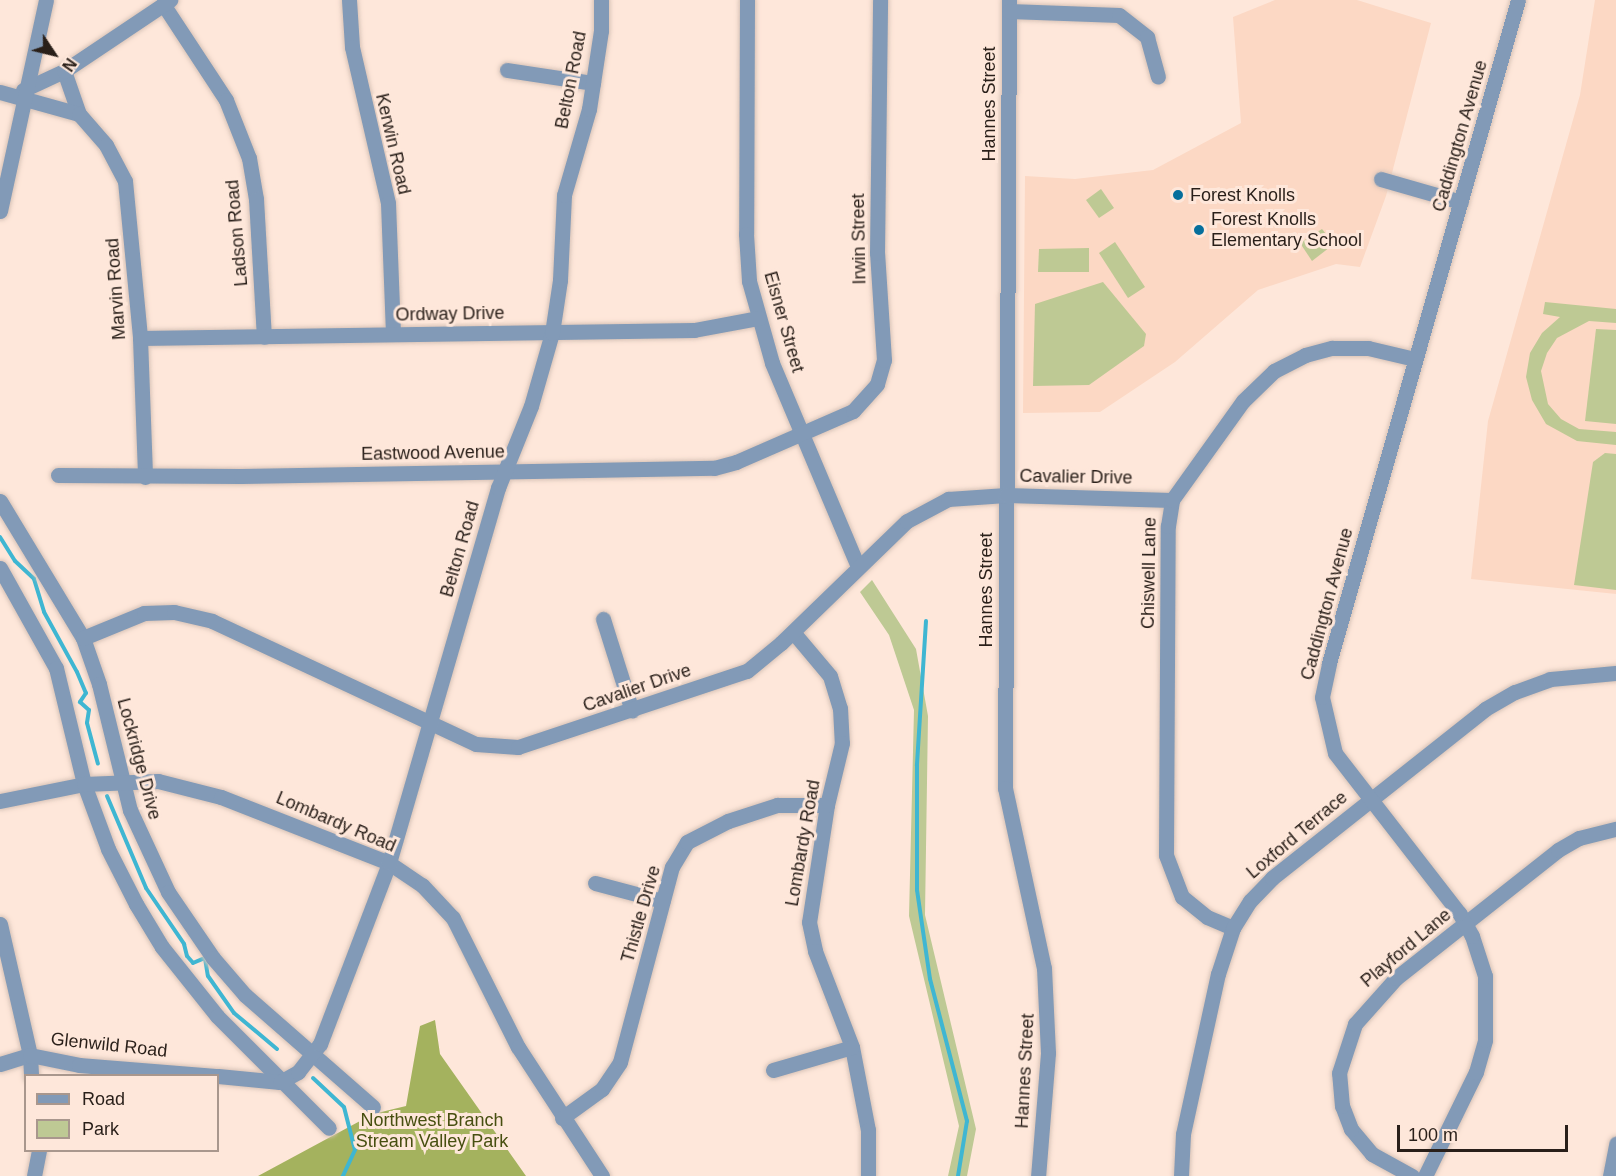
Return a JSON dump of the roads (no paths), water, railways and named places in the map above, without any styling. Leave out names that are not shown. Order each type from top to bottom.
[{"type":"street","points":[[0,211],[28,94],[46,0]]},
{"type":"street","name":"Kerwin Road","points":[[349,0],[352,47],[388,203],[393,334]]},
{"type":"street","name":"Belton Road","points":[[313,1057],[389,863],[505,472],[531,406],[552,333],[560,280],[564,195],[593,83],[601,0]]},
{"type":"street","name":"Eisner Street","points":[[747,0],[746,234],[749,281],[759,318],[802,435],[858,567]]},
{"type":"street","name":"Irwin Street","points":[[802,435],[853,411],[877,384],[884,360],[877,253],[880,0]]},
{"type":"street","name":"Caddington Avenue","points":[[1425,1176],[1476,1072],[1485,1040],[1485,976],[1465,924],[1335,753],[1322,697],[1415,359],[1518,0]]},
{"type":"street","points":[[28,94],[167,2]]},
{"type":"street","name":"Ladson Road","points":[[167,2],[226,100],[249,158],[256,199],[264,337]]},
{"type":"street","points":[[1009,6],[1119,15],[1147,37],[1158,77]]},
{"type":"street","name":"Hannes Street","points":[[1009,6],[1005,788],[1044,968],[1048,1017],[1038,1176]]},
{"type":"street","points":[[507,70],[593,83]]},
{"type":"street","name":"Marvin Road","points":[[64,71],[79,114],[106,145],[125,181],[140,338],[145,477]]},
{"type":"street","points":[[1,92],[28,94],[79,114]]},
{"type":"street","points":[[1381,179],[1461,202]]},
{"type":"street","name":"Ordway Drive","points":[[140,338],[694,330],[759,318]]},
{"type":"street","name":"Chiswell Lane","points":[[1233,928],[1207,917],[1182,897],[1166,855],[1168,526],[1172,500],[1243,401],[1274,372],[1305,355],[1332,348],[1368,348],[1415,359]]},
{"type":"street","name":"Eastwood Avenue","points":[[58,475],[145,477],[714,468],[802,435]]},
{"type":"street","name":"Cavalier Drive","points":[[83,638],[144,613],[174,612],[212,621],[476,744],[502,748],[518,747],[632,711],[747,670],[793,632],[858,567],[925,508],[962,496],[1006,495],[1172,500]]},
{"type":"street","name":"Lockridge Drive","points":[[0,501],[83,638],[123,783],[142,839],[168,892],[192,928],[245,994],[313,1057],[373,1107]]},
{"type":"street","points":[[0,568],[56,668],[84,784],[108,849],[162,947],[217,1016],[280,1082],[299,1095],[329,1128]]},
{"type":"street","points":[[603,619],[632,711]]},
{"type":"street","name":"Lombardy Road","points":[[793,632],[830,676],[840,708],[842,743],[827,805],[809,922],[815,951],[852,1047],[868,1130],[868,1176]]},
{"type":"street","name":"Loxford Terrace","points":[[1181,1176],[1183,1134],[1218,974],[1233,928],[1272,878],[1485,709],[1515,692],[1579,674],[1616,673]]},
{"type":"street","name":"Lombardy Road","points":[[0,801],[84,784],[158,782],[221,796],[389,863],[422,885],[453,918],[518,1047],[562,1118],[603,1176]]},
{"type":"street","name":"Thistle Drive","points":[[562,1118],[602,1089],[620,1062],[672,867],[687,842],[698,834],[777,805],[827,805]]},
{"type":"street","name":"Playford Lane","points":[[1412,1176],[1372,1154],[1351,1129],[1342,1106],[1339,1073],[1355,1024],[1373,1000],[1558,850],[1579,838],[1616,829]]},
{"type":"street","points":[[596,883],[663,901]]},
{"type":"street","points":[[0,924],[30,1055],[31,1074]]},
{"type":"street","points":[[773,1070],[852,1047]]},
{"type":"street","name":"Glenwild Road","points":[[0,1064],[30,1055],[79,1065],[181,1074]]},
{"type":"street","points":[[280,1082],[313,1057]]},
{"type":"street","name":"Glenwild Road","points":[[219,1076],[280,1082]]},
{"type":"street","points":[[1610,1176],[1616,1144]]},
{"type":"street","points":[[34,1176],[39,1152]]},
{"type":"waterway","points":[[0,537],[15,561],[34,579],[44,612],[77,672],[86,693],[80,702],[89,710],[87,723],[98,764]]},
{"type":"waterway","points":[[926,621],[917,766],[917,890],[930,979],[967,1121],[958,1176]]},
{"type":"waterway","points":[[107,796],[146,888],[184,944],[187,956],[193,963],[205,958],[208,976],[234,1013],[277,1049]]},
{"type":"waterway","points":[[313,1078],[344,1107],[355,1150],[343,1176]]},
{"type":"place","name":"Forest Knolls","points":[[1178,195]]},
{"type":"place","name":"Forest Knolls Elementary School","points":[[1199,230]]},
{"type":"park label","name":"Northwest Branch Stream Valley Park","points":[[432,1131]]}]
